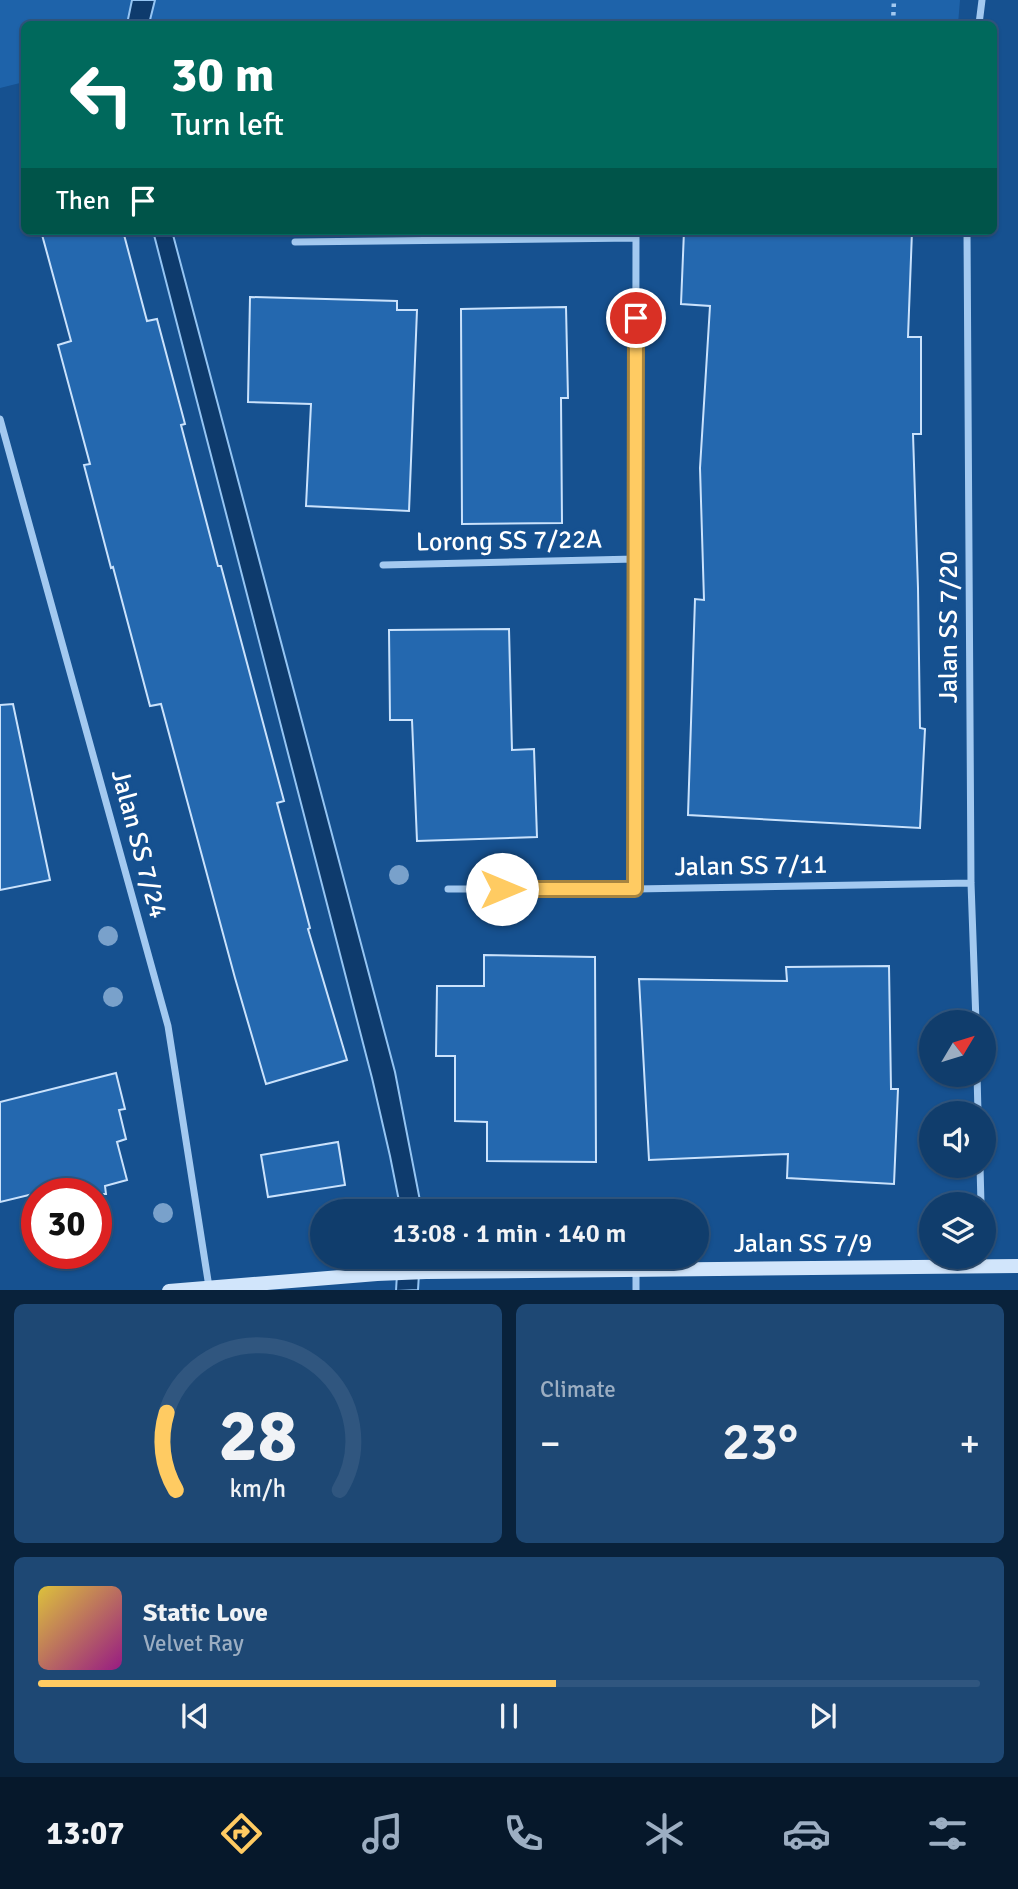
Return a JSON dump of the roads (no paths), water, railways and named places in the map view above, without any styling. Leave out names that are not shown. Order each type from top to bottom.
[{"type":"street","points":[[979,21],[982,0]]},
{"type":"street","points":[[295,243],[636,235],[635,889]]},
{"type":"street","name":"Jalan SS 7/20","points":[[967,235],[971,883],[976,1010]]},
{"type":"street","name":"Jalan SS 7/24","points":[[0,419],[167,1026],[209,1287]]},
{"type":"street","name":"Lorong SS 7/22A","points":[[383,565],[635,559]]},
{"type":"street","name":"Jalan SS 7/11","points":[[448,889],[635,889],[971,883]]},
{"type":"street","name":"Jalan SS 7/9","points":[[709,1268],[919,1263]]},
{"type":"street","name":"Jalan SS 7/9","points":[[996,1263],[1018,1266]]},
{"type":"street","points":[[636,1269],[636,1290]]},
{"type":"street","name":"Jalan SS 7/9","points":[[169,1290],[377,1274],[636,1269]]}]
